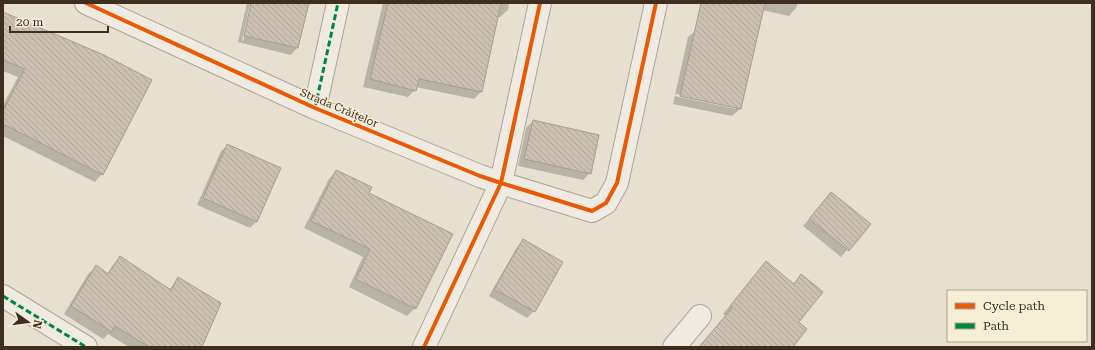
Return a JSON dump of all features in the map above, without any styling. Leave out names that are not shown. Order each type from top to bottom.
[{"type":"street","name":"Strada Crăițelor","points":[[86,3],[315,108],[501,183],[592,211],[606,203],[617,183],[656,3]]},
{"type":"street","points":[[315,108],[338,3]]},
{"type":"street","points":[[424,347],[501,183],[540,3]]},
{"type":"street","points":[[3,296],[86,347]]},
{"type":"street","points":[[674,347],[700,316]]},
{"type":"building","points":[[251,3],[309,3],[298,48],[244,36]]},
{"type":"building","points":[[388,3],[501,3],[482,92],[419,79],[416,91],[370,79]]},
{"type":"building","points":[[701,3],[765,3],[741,109],[680,96]]},
{"type":"building","points":[[3,12],[104,55],[152,80],[103,175],[3,124],[3,111],[25,69],[3,60]]},
{"type":"building","points":[[533,120],[599,135],[591,174],[524,159]]},
{"type":"building","points":[[227,144],[281,168],[257,222],[203,198]]},
{"type":"building","points":[[336,170],[372,187],[369,193],[453,234],[416,309],[356,279],[370,249],[311,221]]},
{"type":"building","points":[[831,192],[871,224],[849,251],[809,219]]},
{"type":"building","points":[[523,239],[563,262],[535,312],[494,289]]},
{"type":"building","points":[[120,256],[171,290],[178,277],[221,303],[202,347],[149,347],[115,326],[112,332],[71,306],[96,265],[108,274]]},
{"type":"building","points":[[766,261],[794,284],[801,274],[823,292],[799,322],[807,329],[793,347],[699,347],[732,308],[730,306]]},
{"type":"marked path","points":[[315,108],[338,3]]},
{"type":"marked path","points":[[3,296],[86,347]]},
{"type":"cycle path","points":[[86,3],[315,108],[480,176],[592,211],[606,203],[617,183],[656,3]]},
{"type":"cycle path","points":[[424,347],[501,183],[540,3]]}]
